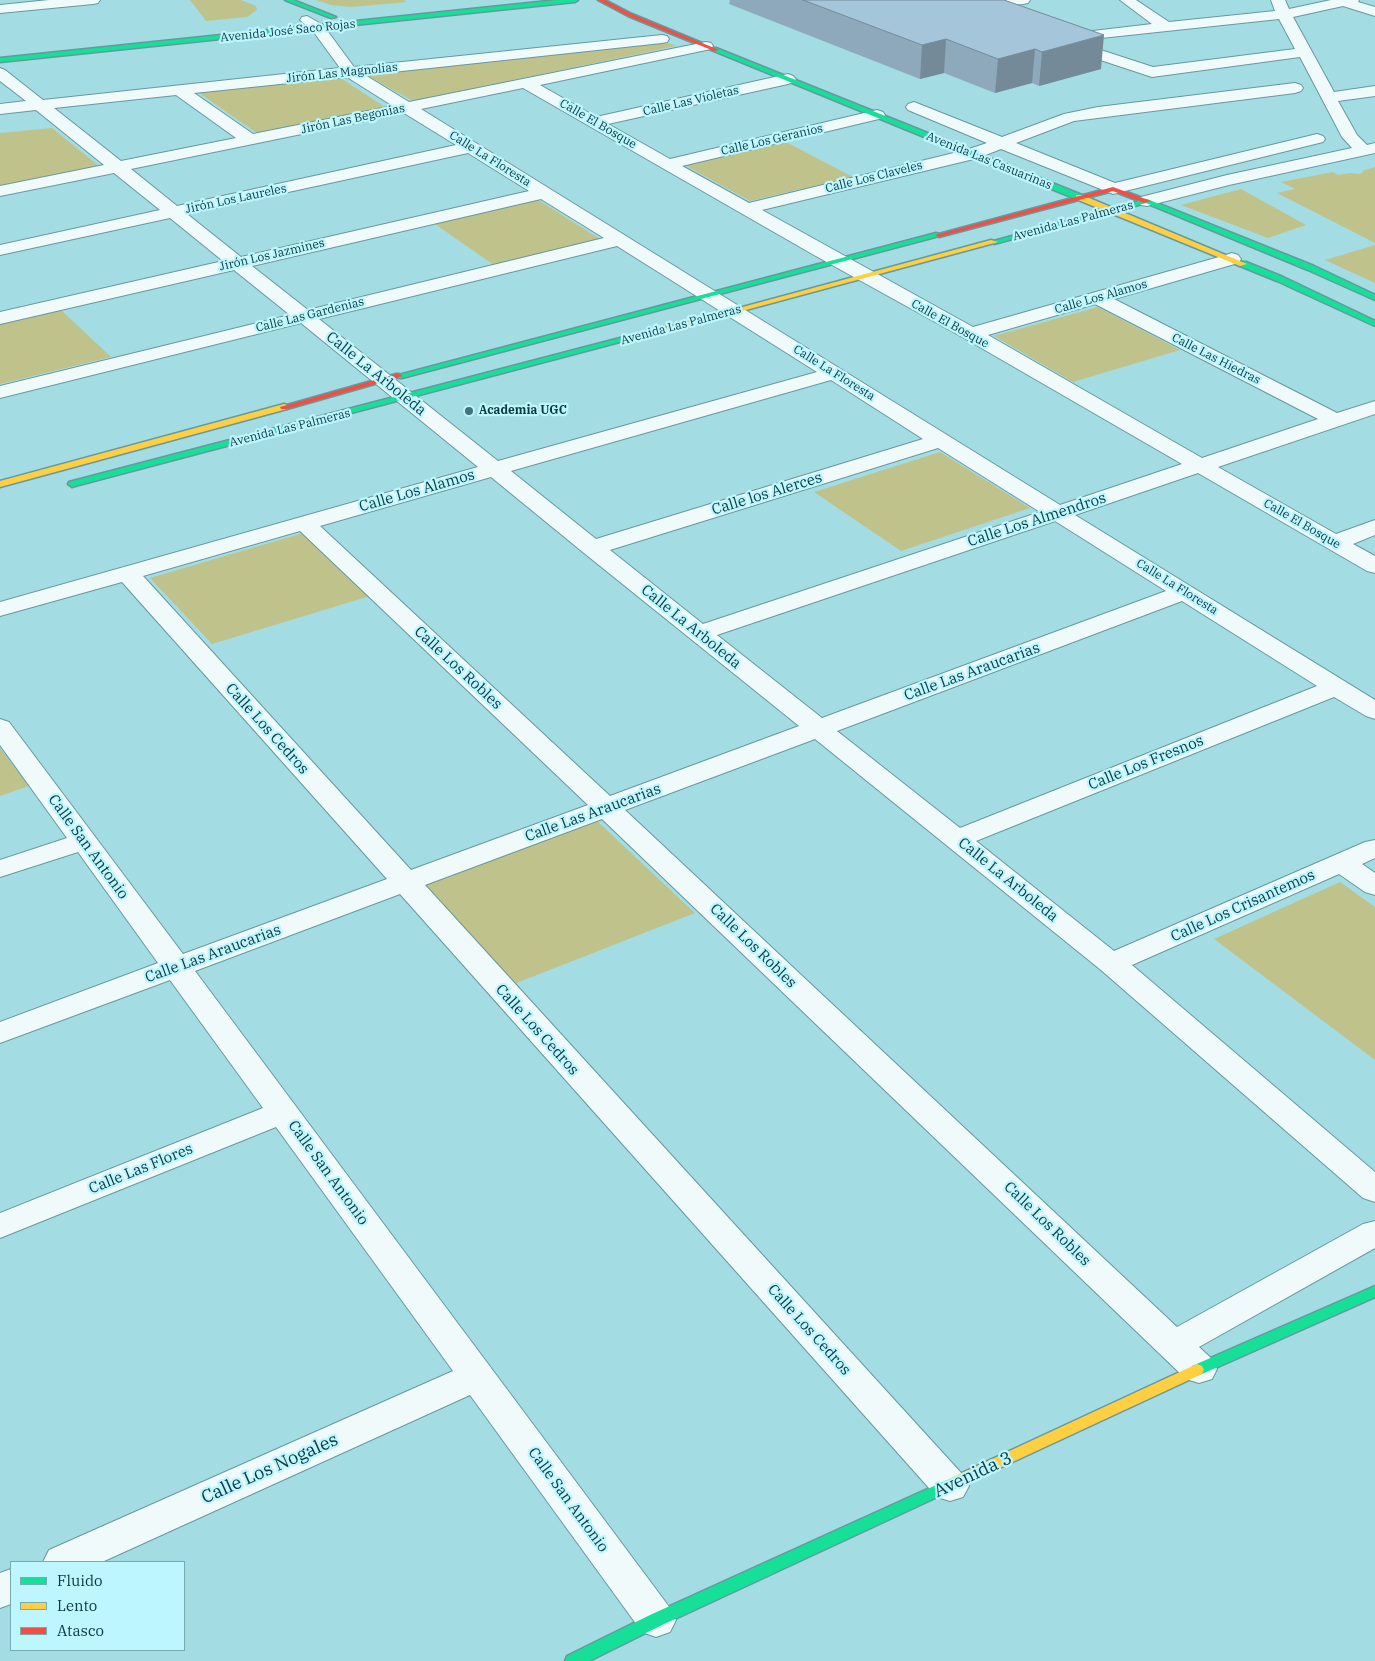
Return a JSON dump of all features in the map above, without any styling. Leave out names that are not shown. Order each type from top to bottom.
[{"type":"street","points":[[0,9],[93,0]]},
{"type":"street","points":[[288,0],[333,17]]},
{"type":"street","name":"Avenida José Saco Rojas","points":[[0,60],[313,24],[333,17],[486,0]]},
{"type":"street","name":"Avenida José Saco Rojas","points":[[0,50],[575,0]]},
{"type":"street","name":"Avenida Las Casuarinas","points":[[601,0],[630,15],[1280,279],[1375,324]]},
{"type":"street","points":[[986,16],[959,6],[1023,0]]},
{"type":"street","points":[[1127,0],[1166,27]]},
{"type":"street","points":[[1304,52],[1152,72],[1050,39],[1166,27],[1281,7],[1348,1],[1375,12]]},
{"type":"street","points":[[274,2],[313,24]]},
{"type":"street","points":[[1281,7],[1350,137],[1369,149]]},
{"type":"street","name":"Calle La Floresta","points":[[313,24],[350,72],[1375,711]]},
{"type":"street","name":"Jirón Las Magnolias","points":[[0,109],[684,37]]},
{"type":"street","name":"Jirón Las Begonias","points":[[0,191],[706,46]]},
{"type":"street","name":"Calle La Arboleda","points":[[0,73],[1111,963],[1375,1190]]},
{"type":"street","name":"Calle Las Violetas","points":[[594,122],[788,79]]},
{"type":"street","name":"Calle El Bosque","points":[[525,83],[838,261],[971,334],[1375,566]]},
{"type":"street","name":"Calle Los Claveles","points":[[746,208],[972,154],[1070,117],[1295,88]]},
{"type":"street","points":[[179,90],[250,140]]},
{"type":"street","points":[[1329,97],[1375,91]]},
{"type":"street","name":"Avenida Las Casuarinas","points":[[914,107],[1311,268],[1375,298]]},
{"type":"street","name":"Calle Los Geranios","points":[[668,164],[877,115]]},
{"type":"street","name":"Avenida Las Palmeras","points":[[0,484],[383,380],[1113,189],[1317,138]]},
{"type":"street","name":"Jirón Los Laureles","points":[[0,250],[471,147]]},
{"type":"street","name":"Avenida Las Palmeras","points":[[58,488],[406,398],[1227,180],[1369,149]]},
{"type":"street","name":"Jirón Los Jazmines","points":[[0,318],[544,193]]},
{"type":"street","name":"Calle Las Gardenias","points":[[0,392],[304,316],[621,240]]},
{"type":"street","name":"Calle Los Alamos","points":[[971,334],[1232,260]]},
{"type":"street","name":"Calle Las Hiedras","points":[[1097,298],[1335,420]]},
{"type":"street","name":"Calle Los Alamos","points":[[0,609],[834,373]]},
{"type":"street","name":"Calle Los Almendros","points":[[699,633],[1375,407]]},
{"type":"street","name":"Calle los Alerces","points":[[592,548],[941,440]]},
{"type":"street","name":"Calle Los Robles","points":[[305,524],[1199,1369]]},
{"type":"street","points":[[1334,543],[1375,528]]},
{"type":"street","name":"Calle Los Cedros","points":[[127,573],[950,1486]]},
{"type":"street","name":"Calle Las Araucarias","points":[[0,1033],[1185,592]]},
{"type":"street","name":"Calle Los Fresnos","points":[[956,838],[1336,686]]},
{"type":"street","name":"Calle San Antonio","points":[[0,727],[656,1620]]},
{"type":"street","points":[[0,868],[84,841]]},
{"type":"street","name":"Calle Los Crisantemos","points":[[1111,963],[1375,848]]},
{"type":"street","points":[[1342,863],[1375,886]]},
{"type":"street","name":"Calle Las Flores","points":[[0,1226],[283,1112]]},
{"type":"street","points":[[1174,1345],[1375,1233]]},
{"type":"street","name":"Avenida 3","points":[[573,1661],[656,1620],[950,1486],[1199,1369],[1375,1291]]},
{"type":"street","name":"Calle Los Nogales","points":[[65,1561],[477,1376]]},
{"type":"green space","points":[[190,0],[241,0],[256,6],[257,10],[247,17],[206,21]]},
{"type":"green space","points":[[316,0],[404,0],[407,2],[351,7],[331,5]]},
{"type":"green space","points":[[669,43],[676,46],[413,101],[366,75]]},
{"type":"green space","points":[[339,77],[385,107],[257,133],[199,93]]},
{"type":"green space","points":[[52,128],[99,166],[0,186],[0,133]]},
{"type":"green space","points":[[784,141],[853,177],[750,201],[683,164]]},
{"type":"green space","points":[[1375,167],[1375,243],[1277,193],[1295,189],[1281,182],[1333,172],[1338,175],[1360,174],[1362,171]]},
{"type":"green space","points":[[1241,189],[1306,225],[1268,238],[1181,205]]},
{"type":"green space","points":[[535,198],[600,239],[494,265],[432,222]]},
{"type":"green space","points":[[1375,245],[1375,283],[1325,260]]},
{"type":"green space","points":[[1098,307],[1180,350],[1073,382],[994,336]]},
{"type":"green space","points":[[61,310],[111,357],[0,384],[0,324]]},
{"type":"green space","points":[[940,452],[1030,508],[901,551],[814,492]]},
{"type":"green space","points":[[303,533],[370,596],[212,644],[150,578]]},
{"type":"green space","points":[[0,748],[29,786],[0,796]]},
{"type":"green space","points":[[597,821],[695,913],[514,984],[423,886]]},
{"type":"green space","points":[[1340,882],[1375,907],[1375,1060],[1214,939]]},
{"type":"building","points":[[803,0],[1004,0],[1104,35],[1042,52],[1035,49],[998,59],[946,39],[922,45]]},
{"type":"traffic: fast","points":[[288,0],[333,17]]},
{"type":"traffic: fast","points":[[0,60],[575,0]]},
{"type":"traffic: fast","points":[[716,50],[1079,197]]},
{"type":"traffic: fast","points":[[1147,201],[1311,268],[1375,298]]},
{"type":"traffic: fast","points":[[994,242],[1147,201]]},
{"type":"traffic: fast","points":[[399,376],[939,235]]},
{"type":"traffic: fast","points":[[1243,264],[1280,279],[1375,324]]},
{"type":"traffic: fast","points":[[72,484],[665,329]]},
{"type":"traffic: fast","points":[[1197,1370],[1375,1291]]},
{"type":"traffic: fast","points":[[573,1661],[656,1620],[956,1482]]},
{"type":"traffic: slow","points":[[1079,197],[1243,264]]},
{"type":"traffic: slow","points":[[665,329],[994,242]]},
{"type":"traffic: slow","points":[[0,484],[284,407]]},
{"type":"traffic: slow","points":[[956,1482],[1197,1370]]},
{"type":"traffic: jam","points":[[601,0],[630,15],[716,50]]},
{"type":"traffic: jam","points":[[939,235],[1113,189],[1147,201]]},
{"type":"traffic: jam","points":[[284,407],[399,376]]},
{"type":"place","name":"Academia UGC","points":[[469,411]]}]
